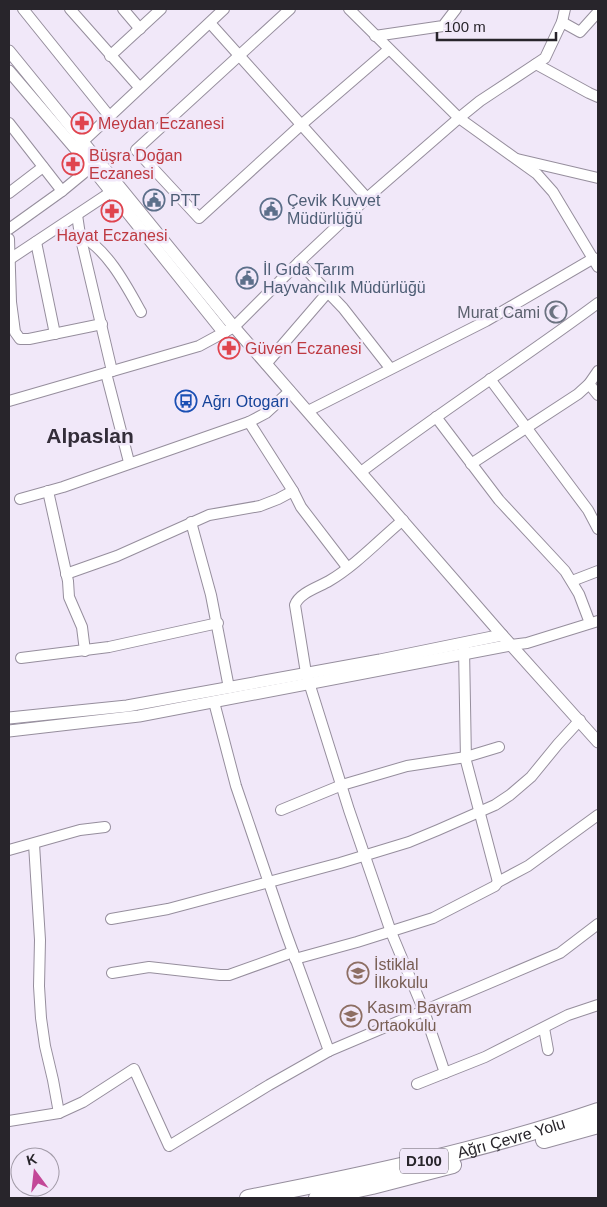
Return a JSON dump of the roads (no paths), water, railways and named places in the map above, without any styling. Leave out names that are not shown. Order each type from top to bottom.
[{"type":"highway","name":"Ağrı Çevre Yolu","points":[[248,1198],[377,1173],[544,1130],[598,1112]]},
{"type":"highway","name":"Ağrı Çevre Yolu","points":[[317,1198],[372,1186],[598,1125]]},
{"type":"street","points":[[23,9],[110,117]]},
{"type":"street","points":[[70,9],[139,88]]},
{"type":"street","points":[[123,9],[140,28]]},
{"type":"street","points":[[110,56],[161,9]]},
{"type":"street","points":[[79,145],[224,9]]},
{"type":"street","points":[[290,9],[136,150],[199,218],[301,124],[388,50]]},
{"type":"street","points":[[308,411],[486,321],[596,262],[553,192],[537,174],[459,118],[348,9]]},
{"type":"street","points":[[375,36],[443,26],[456,9]]},
{"type":"street","points":[[9,401],[199,346],[229,330],[367,198],[459,118],[480,101],[545,58],[562,22],[565,9]]},
{"type":"street","points":[[562,22],[580,32],[598,12]]},
{"type":"street","points":[[210,22],[367,198]]},
{"type":"street","points":[[9,50],[79,145]]},
{"type":"street","points":[[536,64],[589,94],[598,97]]},
{"type":"street","points":[[9,70],[79,145],[115,189],[178,256],[229,330],[266,364],[502,635],[598,742]]},
{"type":"street","points":[[9,124],[62,191]]},
{"type":"street","points":[[513,158],[537,162],[598,178]]},
{"type":"street","points":[[9,229],[62,191],[95,164]]},
{"type":"street","points":[[9,193],[43,167]]},
{"type":"street","points":[[585,176],[598,184]]},
{"type":"street","points":[[10,259],[115,189]]},
{"type":"street","points":[[77,215],[80,235],[102,324],[109,372],[129,462]]},
{"type":"street","points":[[80,235],[92,241],[114,268],[140,312]]},
{"type":"street","points":[[9,239],[10,302],[15,332],[20,339],[29,340],[102,324]]},
{"type":"street","points":[[36,242],[56,334]]},
{"type":"street","points":[[299,262],[328,292],[390,368]]},
{"type":"street","points":[[266,364],[328,292]]},
{"type":"street","points":[[361,472],[403,440],[598,303]]},
{"type":"street","points":[[471,464],[578,394],[589,384],[598,371]]},
{"type":"street","points":[[490,379],[588,510],[598,529]]},
{"type":"street","points":[[589,384],[598,395]]},
{"type":"street","points":[[20,499],[249,422],[266,413],[290,391]]},
{"type":"street","points":[[9,731],[139,716],[214,702],[307,679],[464,648],[512,645],[535,641],[594,622],[565,571],[499,500],[436,417]]},
{"type":"street","points":[[249,422],[293,491],[300,507],[347,567]]},
{"type":"street","points":[[48,491],[66,574],[69,597],[82,626],[85,651]]},
{"type":"street","points":[[66,574],[117,556],[208,515],[260,506],[293,491]]},
{"type":"street","points":[[403,520],[332,579],[296,601],[295,605],[307,679],[364,855],[391,932],[424,1010],[445,1073]]},
{"type":"street","points":[[191,522],[218,623],[230,688]]},
{"type":"street","points":[[572,581],[598,571]]},
{"type":"street","points":[[21,658],[109,647],[218,623]]},
{"type":"street","points":[[464,648],[502,635]]},
{"type":"street","points":[[464,648],[466,757],[469,777],[498,882]]},
{"type":"street","points":[[9,718],[127,706],[230,688],[307,679]]},
{"type":"street","points":[[214,702],[236,786],[268,882],[329,1051]]},
{"type":"street","points":[[111,919],[168,909],[408,842],[495,805],[510,795],[546,761],[558,744],[580,720]]},
{"type":"street","points":[[280,810],[342,785],[418,763],[466,757],[499,747]]},
{"type":"street","points":[[112,973],[149,967],[220,975],[229,974],[391,932],[433,918],[487,890],[528,866],[598,815]]},
{"type":"street","points":[[9,850],[80,830],[105,827]]},
{"type":"street","points":[[34,844],[40,940],[39,986],[41,1018],[44,1046],[59,1113]]},
{"type":"street","points":[[9,1121],[59,1113],[83,1102],[134,1069],[169,1146],[329,1051],[560,953],[598,924]]},
{"type":"street","points":[[417,1084],[485,1058],[568,1016],[598,1005]]},
{"type":"street","points":[[544,1028],[548,1050]]},
{"type":"place","name":"Meydan Eczanesi","points":[[82,123]]},
{"type":"place","name":"Büşra Doğan Eczanesi","points":[[73,164]]},
{"type":"place","name":"PTT","points":[[154,200]]},
{"type":"place","name":"Çevik Kuvvet Müdürlüğü","points":[[271,209]]},
{"type":"place","name":"Hayat Eczanesi","points":[[112,211]]},
{"type":"place","name":"İl Gıda Tarım Hayvancılık Müdürlüğü","points":[[247,278]]},
{"type":"place","name":"Murat Cami","points":[[556,312]]},
{"type":"place","name":"Güven Eczanesi","points":[[229,348]]},
{"type":"place","name":"Ağrı Otogarı","points":[[186,401]]},
{"type":"place","name":"İstiklal İlkokulu","points":[[358,973]]},
{"type":"place","name":"Kasım Bayram Ortaokulu","points":[[351,1016]]},
{"type":"district","name":"Alpaslan","points":[[90,436]]}]
